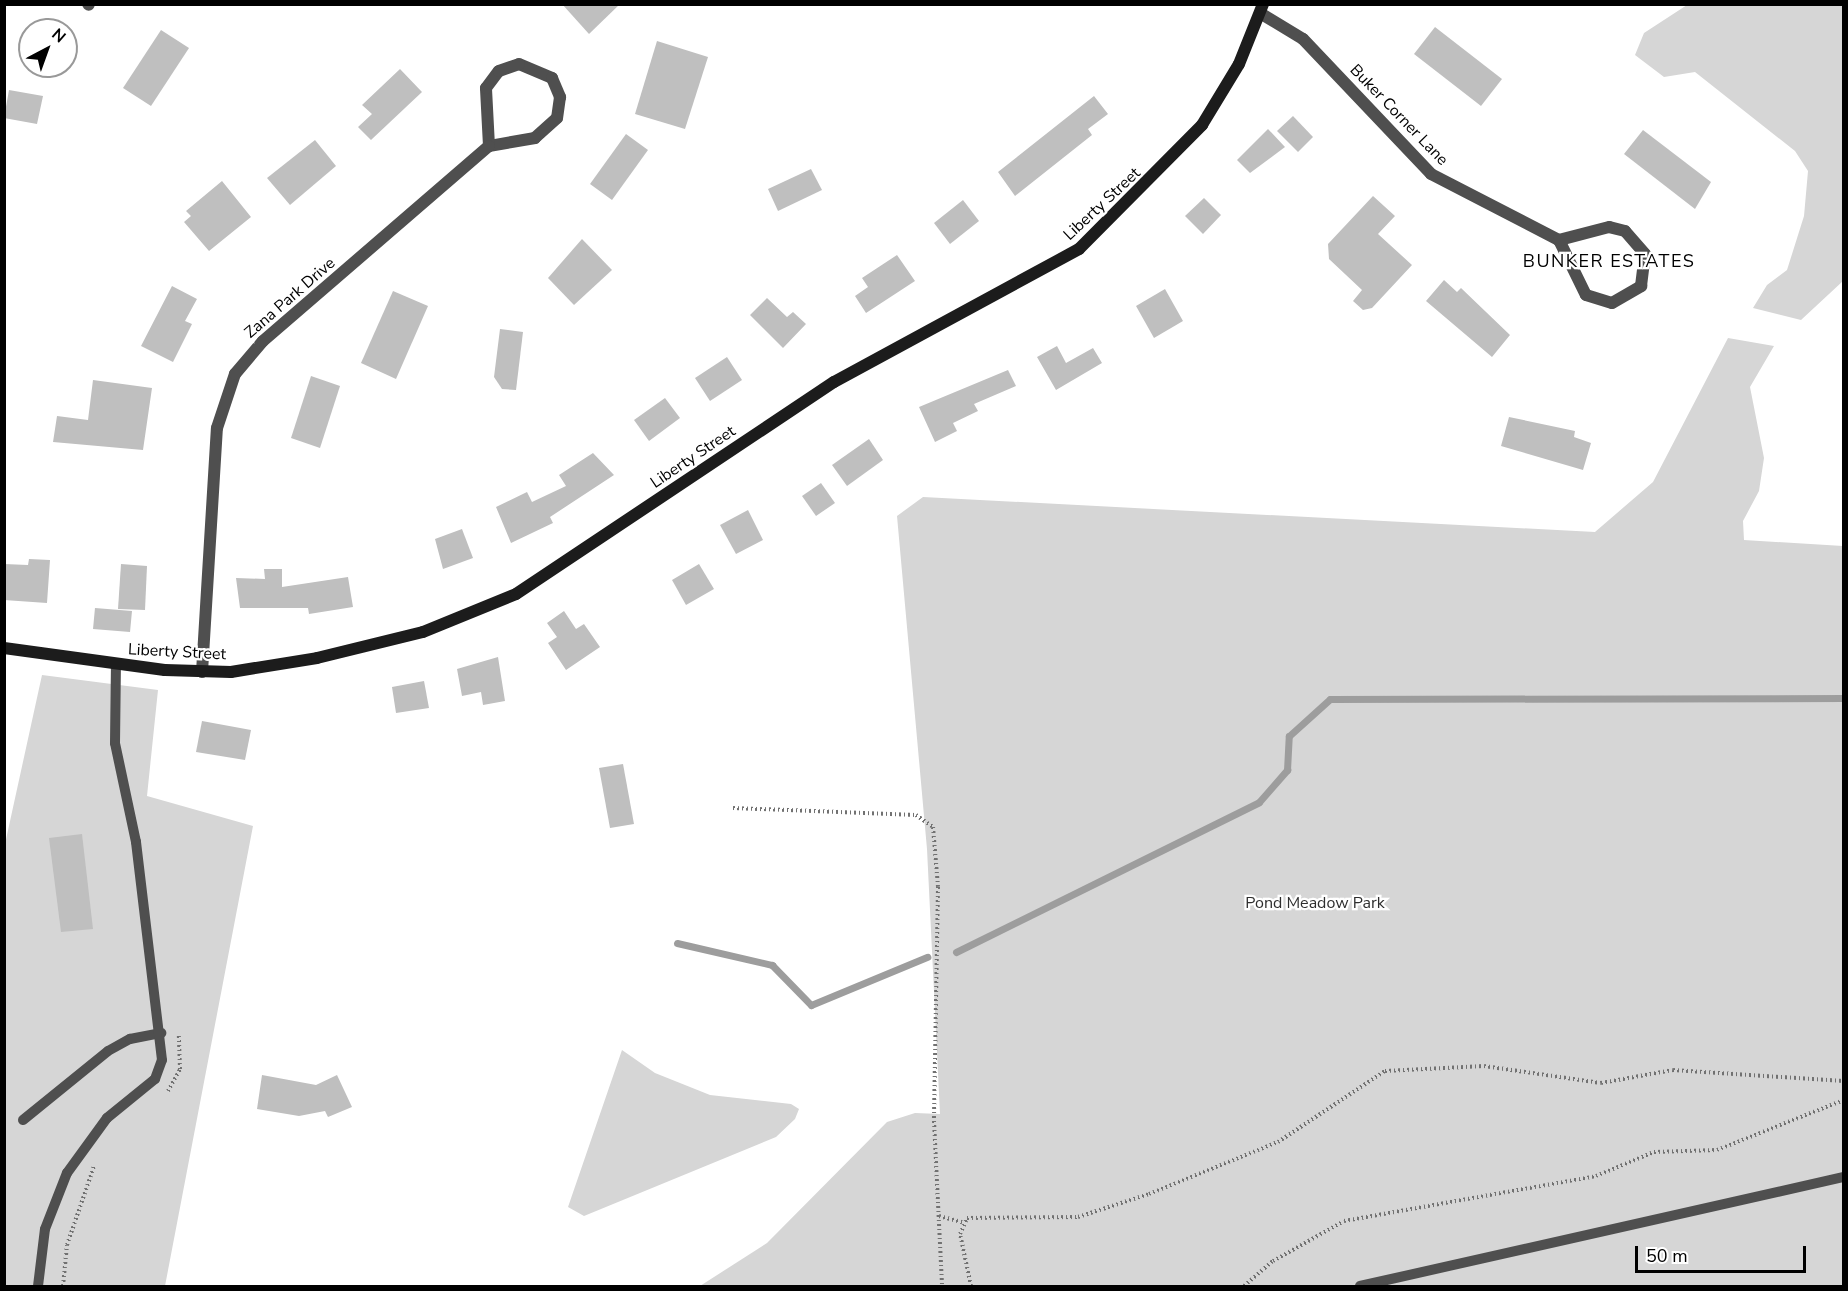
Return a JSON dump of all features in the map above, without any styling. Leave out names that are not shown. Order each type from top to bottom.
[{"type":"main road","name":"Liberty Street","points":[[4,648],[116,664],[202,672],[317,658],[433,629],[496,604],[553,572],[834,382],[1047,271],[1115,217],[1190,140],[1231,80],[1261,9]]},
{"type":"street","name":"Buker Corner Lane","points":[[1261,9],[1303,39],[1431,174],[1559,240]]},
{"type":"street","points":[[519,64],[547,73],[560,97],[552,126],[535,138],[489,146],[484,101],[494,76],[519,64]]},
{"type":"street","name":"Zana Park Drive","points":[[202,672],[217,428],[235,374],[263,341],[489,146]]},
{"type":"street","points":[[1609,227],[1630,234],[1647,261],[1641,286],[1620,302],[1592,299],[1576,284],[1559,240],[1609,227]]},
{"type":"lane","points":[[38,1287],[45,1228],[67,1173],[107,1118],[155,1078],[162,1060],[161,1033],[134,826],[115,743],[116,664]]},
{"type":"lane","points":[[23,1120],[108,1051],[130,1039],[161,1033]]},
{"type":"lane","points":[[1360,1287],[1844,1177]]},
{"type":"path","points":[[733,807],[916,815],[933,827],[938,887],[934,1122],[942,1287]]},
{"type":"path","points":[[159,1020],[177,1027],[182,1057],[177,1079],[162,1097]]},
{"type":"path","points":[[939,1216],[962,1222],[977,1215],[1078,1217],[1149,1194],[1278,1142],[1369,1077],[1385,1071],[1484,1065],[1569,1082],[1601,1083],[1673,1070],[1844,1081]]},
{"type":"path","points":[[1244,1287],[1273,1261],[1344,1221],[1596,1176],[1654,1152],[1717,1150],[1844,1101]]},
{"type":"path","points":[[63,1287],[67,1245],[96,1162]]},
{"type":"path","points":[[962,1222],[971,1287]]},
{"type":"green space","points":[[1687,5],[1843,5],[1843,281],[1801,320],[1753,308],[1767,285],[1787,270],[1804,216],[1808,171],[1795,151],[1695,72],[1664,77],[1635,55],[1644,33]]},
{"type":"green space","name":"Pond Meadow Park","points":[[1728,338],[1774,346],[1750,387],[1764,458],[1759,491],[1743,521],[1744,540],[1843,546],[1843,1286],[700,1286],[767,1243],[887,1122],[915,1113],[940,1114],[927,849],[897,516],[923,497],[1595,532],[1653,482]]},
{"type":"green space","points":[[42,675],[158,690],[147,796],[253,826],[165,1286],[5,1286],[5,844]]},
{"type":"green space","points":[[622,1050],[655,1073],[710,1095],[791,1104],[799,1109],[795,1119],[776,1137],[584,1216],[568,1207]]},
{"type":"building","points":[[562,4],[620,4],[589,34]]},
{"type":"building","points":[[1435,27],[1502,79],[1481,106],[1414,54]]},
{"type":"building","points":[[161,30],[189,48],[151,106],[123,88]]},
{"type":"building","points":[[657,41],[708,57],[685,129],[635,114]]},
{"type":"building","points":[[400,69],[422,92],[371,140],[358,127],[372,114],[362,105]]},
{"type":"building","points":[[9,90],[43,96],[37,124],[4,118]]},
{"type":"building","points":[[1094,96],[1108,114],[1088,129],[1092,135],[1015,196],[998,172]]},
{"type":"building","points":[[1293,116],[1313,137],[1298,152],[1277,131]]},
{"type":"building","points":[[1268,129],[1285,147],[1250,173],[1237,160]]},
{"type":"building","points":[[1643,130],[1711,182],[1695,209],[1624,154]]},
{"type":"building","points":[[626,134],[648,150],[612,200],[590,184]]},
{"type":"building","points":[[315,140],[336,166],[290,205],[267,178]]},
{"type":"building","points":[[811,169],[822,190],[778,211],[768,189]]},
{"type":"building","points":[[222,181],[251,217],[209,251],[184,222],[191,216],[186,211]]},
{"type":"building","points":[[1373,196],[1395,216],[1378,234],[1412,265],[1372,308],[1363,310],[1353,301],[1362,290],[1329,259],[1328,244]]},
{"type":"building","points":[[1204,198],[1221,215],[1203,234],[1185,216]]},
{"type":"building","points":[[963,200],[979,221],[950,244],[934,223]]},
{"type":"building","points":[[582,239],[612,270],[574,305],[548,278]]},
{"type":"building","points":[[897,255],[915,281],[866,313],[855,296],[868,287],[862,278]]},
{"type":"building","points":[[1444,280],[1457,292],[1461,288],[1510,335],[1492,357],[1426,301]]},
{"type":"building","points":[[172,286],[197,299],[185,321],[192,324],[173,362],[141,346]]},
{"type":"building","points":[[1165,289],[1183,321],[1154,338],[1136,306]]},
{"type":"building","points":[[393,291],[428,306],[396,379],[361,363]]},
{"type":"building","points":[[767,298],[787,317],[793,312],[806,324],[783,348],[750,315]]},
{"type":"building","points":[[500,329],[523,332],[516,390],[502,389],[494,377]]},
{"type":"building","points":[[1057,346],[1066,363],[1093,348],[1102,363],[1056,390],[1037,357]]},
{"type":"building","points":[[727,357],[742,380],[710,401],[695,378]]},
{"type":"building","points":[[1008,370],[1016,386],[974,404],[978,411],[953,423],[957,431],[935,442],[919,407]]},
{"type":"building","points":[[311,376],[340,386],[320,448],[291,438]]},
{"type":"building","points":[[93,380],[152,388],[143,450],[53,442],[57,416],[88,420]]},
{"type":"building","points":[[665,398],[680,418],[649,441],[634,420]]},
{"type":"building","points":[[1509,417],[1575,431],[1574,437],[1591,443],[1583,470],[1501,446]]},
{"type":"building","points":[[869,439],[883,460],[847,486],[832,465]]},
{"type":"building","points":[[593,453],[614,475],[550,517],[553,523],[511,543],[496,507],[527,492],[532,502],[566,486],[559,475]]},
{"type":"building","points":[[821,483],[835,503],[816,516],[802,496]]},
{"type":"building","points":[[748,510],[763,540],[736,554],[720,525]]},
{"type":"building","points":[[462,529],[473,558],[443,569],[435,539]]},
{"type":"building","points":[[29,559],[50,560],[47,603],[4,600],[4,564],[28,565]]},
{"type":"building","points":[[121,564],[147,566],[145,610],[118,609]]},
{"type":"building","points":[[699,564],[714,589],[686,605],[672,580]]},
{"type":"building","points":[[264,569],[282,569],[282,587],[348,577],[353,607],[309,614],[308,608],[240,608],[236,578],[265,579]]},
{"type":"building","points":[[95,608],[132,611],[130,632],[93,629]]},
{"type":"building","points":[[564,611],[576,629],[584,624],[600,647],[566,670],[548,643],[557,637],[547,623]]},
{"type":"building","points":[[498,657],[505,701],[483,705],[481,692],[462,696],[457,669]]},
{"type":"building","points":[[424,681],[429,708],[396,713],[392,687]]},
{"type":"building","points":[[202,721],[251,730],[245,760],[196,752]]},
{"type":"building","points":[[623,764],[634,824],[610,828],[599,768]]},
{"type":"building","points":[[82,834],[93,929],[61,932],[49,838]]},
{"type":"building","points":[[262,1075],[316,1085],[337,1075],[352,1107],[328,1117],[325,1111],[299,1116],[257,1109]]},
{"type":"waterway","points":[[956,952],[1259,802],[1287,770],[1289,736],[1330,699],[1844,698]]},
{"type":"waterway","points":[[677,943],[772,965],[811,1005],[927,957]]},
{"type":"district","name":"BUNKER ESTATES","points":[[1609,261]]}]
